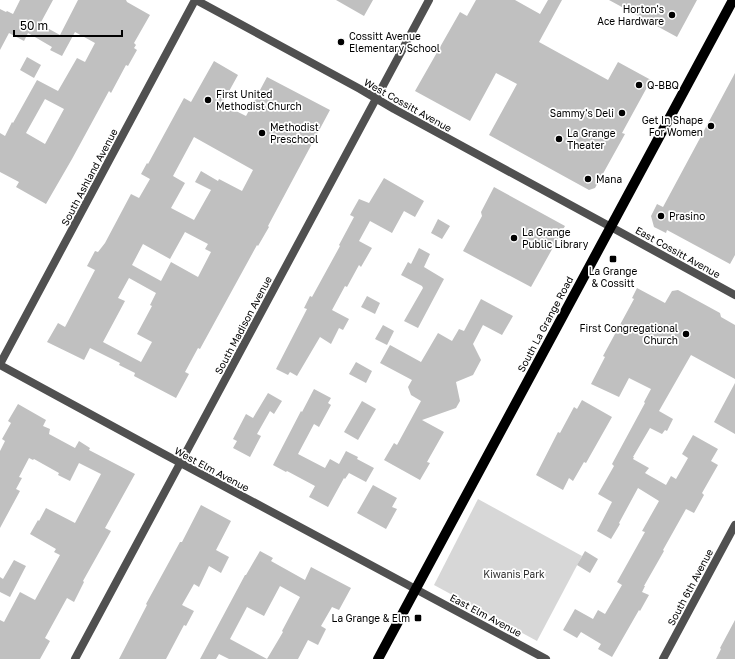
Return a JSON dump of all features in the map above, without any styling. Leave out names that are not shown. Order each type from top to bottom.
[{"type":"main road","name":"South La Grange Road","points":[[378,659],[733,0]]},
{"type":"street","name":"West Cossitt Avenue","points":[[196,0],[611,226]]},
{"type":"street","name":"South Ashland Avenue","points":[[0,365],[196,0]]},
{"type":"street","name":"South Madison Avenue","points":[[75,659],[429,0]]},
{"type":"street","name":"East Cossitt Avenue","points":[[611,226],[735,296]]},
{"type":"street","name":"West Elm Avenue","points":[[0,365],[416,590]]},
{"type":"street","name":"South 6th Avenue","points":[[663,659],[735,525]]},
{"type":"street","name":"East Elm Avenue","points":[[416,590],[546,659]]},
{"type":"green space","name":"Kiwanis Park","points":[[478,499],[582,556],[537,641],[434,585]]},
{"type":"building","points":[[20,0],[53,0],[40,24],[60,35],[78,0],[126,0],[150,15],[134,43],[136,45],[134,48],[137,50],[128,66],[126,65],[111,93],[109,91],[46,204],[16,187],[19,182],[0,172],[0,133],[5,136],[37,80],[58,91],[77,58],[85,62],[95,43],[75,32],[62,56],[50,50],[52,47],[28,33],[24,41],[9,33],[0,50],[0,9],[13,14]],"holes":[[[45,99],[64,109],[45,144],[26,133]]]},
{"type":"building","points":[[336,0],[373,0],[364,16]]},
{"type":"building","points":[[476,0],[515,0],[540,14],[548,0],[562,0],[539,42],[608,80],[618,62],[651,80],[622,133],[625,134],[595,188],[589,190],[489,135],[517,84],[496,73],[470,121],[415,91],[460,12],[467,16]]},
{"type":"building","points":[[609,0],[697,0],[677,37]]},
{"type":"building","points":[[27,57],[41,65],[34,78],[20,70]]},
{"type":"building","points":[[214,61],[238,75],[222,104],[246,116],[267,77],[330,110],[268,226],[269,227],[258,246],[257,245],[200,349],[198,348],[185,372],[189,374],[176,398],[134,376],[135,373],[119,365],[120,363],[90,348],[84,360],[47,342],[58,323],[65,327],[95,270],[87,266],[95,251],[98,252],[105,243],[131,194],[139,198],[150,179],[141,174],[184,98],[191,102]],"holes":[[[194,137],[253,170],[242,191],[219,179],[218,181],[201,171],[195,182],[211,190],[194,220],[171,208],[185,183],[173,176]],[[185,232],[208,244],[205,249],[211,252],[198,277],[171,262],[161,281],[132,265],[143,244],[170,259]],[[129,278],[156,293],[150,305],[152,306],[137,334],[152,342],[141,362],[103,342],[125,301],[118,298]]]},
{"type":"building","points":[[735,73],[735,255],[730,264],[667,230],[666,233],[654,227],[651,216],[657,204],[663,207]]},
{"type":"building","points":[[384,178],[424,201],[415,217],[404,211],[392,233],[370,221],[359,241],[372,248],[361,267],[359,265],[347,287],[345,286],[332,310],[349,319],[343,330],[339,328],[331,344],[320,337],[297,376],[290,372],[288,375],[276,369],[307,309],[304,308],[310,296],[312,297],[340,246],[339,245],[354,217],[350,215],[359,199],[369,203]]},
{"type":"building","name":"La Grange Public Library","points":[[494,187],[565,226],[531,287],[463,251],[482,216],[481,212]]},
{"type":"building","points":[[438,219],[450,226],[442,239],[431,233]]},
{"type":"building","points":[[419,248],[430,254],[424,267],[444,279],[418,328],[404,321],[423,288],[422,286],[401,275],[408,262],[411,264]]},
{"type":"building","points":[[637,288],[665,303],[672,291],[678,290],[720,313],[721,317],[735,325],[735,379],[691,355],[659,411],[673,419],[667,431],[665,430],[662,434],[650,428],[633,457],[633,459],[649,468],[645,473],[666,485],[671,476],[676,479],[688,458],[682,454],[693,435],[718,449],[711,461],[718,465],[702,493],[704,495],[694,513],[686,509],[663,550],[664,551],[642,592],[649,595],[612,657],[598,649],[601,644],[581,632],[577,638],[563,630],[575,609],[593,619],[598,610],[605,614],[622,585],[617,582],[645,532],[642,531],[659,501],[638,488],[611,539],[597,531],[612,502],[598,494],[614,466],[612,464],[651,389],[629,378],[619,397],[591,384],[605,357],[603,356],[634,299],[632,298]]},
{"type":"building","points":[[367,296],[380,303],[375,314],[361,307]]},
{"type":"building","points":[[481,299],[513,316],[502,335],[483,325],[473,344],[481,360],[473,375],[456,382],[460,401],[456,408],[422,420],[444,432],[427,462],[430,463],[420,480],[384,460],[394,443],[397,445],[421,401],[411,395],[408,387],[412,380],[380,363],[390,345],[421,362],[438,333],[452,341],[459,329],[464,331]]},
{"type":"building","points":[[383,325],[394,331],[387,345],[375,339]]},
{"type":"building","points":[[356,362],[372,371],[366,383],[349,374]]},
{"type":"building","points":[[735,383],[735,434],[714,422]]},
{"type":"building","points":[[314,389],[331,398],[328,403],[331,405],[319,427],[314,424],[298,454],[325,468],[330,459],[339,464],[346,451],[374,468],[366,482],[349,473],[345,479],[344,478],[328,507],[309,497],[315,486],[273,465]]},
{"type":"building","points":[[268,393],[282,401],[274,414],[270,411],[257,434],[261,436],[250,457],[233,448],[237,441],[233,439],[246,414],[253,418]]},
{"type":"building","points":[[582,400],[612,417],[586,463],[584,462],[573,481],[569,478],[563,490],[536,475],[558,432],[560,433],[574,407],[577,409]]},
{"type":"building","points":[[362,401],[376,409],[358,440],[344,432]]},
{"type":"building","points":[[18,404],[46,420],[43,426],[50,429],[49,434],[75,448],[79,441],[90,448],[89,450],[135,474],[105,528],[111,531],[83,581],[84,582],[74,602],[67,598],[45,638],[50,641],[40,659],[0,659],[0,620],[4,622],[20,592],[35,600],[60,555],[54,552],[56,549],[30,534],[46,508],[75,523],[101,474],[79,463],[70,481],[58,475],[59,473],[34,459],[29,458],[19,477],[22,478],[16,489],[20,491],[0,528],[0,451],[5,441],[2,439],[11,423],[8,421]]},
{"type":"building","points":[[373,485],[397,498],[392,507],[397,509],[386,529],[357,513]]},
{"type":"building","points":[[201,505],[231,521],[216,550],[229,557],[221,573],[209,566],[199,587],[194,584],[182,605],[194,611],[186,626],[184,625],[166,659],[119,659],[147,605],[146,604],[180,542],[182,542]]},
{"type":"building","points":[[260,551],[273,558],[271,561],[305,580],[311,567],[351,588],[339,610],[332,607],[321,626],[326,629],[318,645],[308,640],[298,659],[267,659],[229,659],[219,654],[216,659],[200,659]],"holes":[[[280,586],[300,597],[282,631],[283,632],[267,659],[230,639],[247,607],[264,616]]]},
{"type":"building","points":[[585,551],[598,559],[590,573],[577,565]]},
{"type":"building","points":[[14,560],[26,566],[10,597],[0,592],[0,577],[3,579]]},
{"type":"building","points":[[735,620],[735,659],[716,659],[721,649],[720,648]]},
{"type":"place","name":"Horton's Ace Hardware","points":[[672,15]]},
{"type":"place","name":"Cossitt Avenue Elementary School","points":[[341,42]]},
{"type":"place","name":"Q-BBQ","points":[[639,85]]},
{"type":"place","name":"First United Methodist Church","points":[[208,100]]},
{"type":"place","name":"Sammy's Deli","points":[[622,113]]},
{"type":"place","name":"Get In Shape For Women","points":[[711,126]]},
{"type":"place","name":"Methodist Preschool","points":[[262,133]]},
{"type":"place","name":"La Grange Theater","points":[[559,139]]},
{"type":"place","name":"Mana","points":[[588,179]]},
{"type":"place","name":"Prasino","points":[[661,216]]},
{"type":"place","name":"La Grange Public Library","points":[[514,238]]},
{"type":"place","name":"La Grange & Cossitt","points":[[613,259]]},
{"type":"place","name":"First Congregational Church","points":[[686,334]]},
{"type":"place","name":"La Grange & Elm","points":[[418,618]]}]
